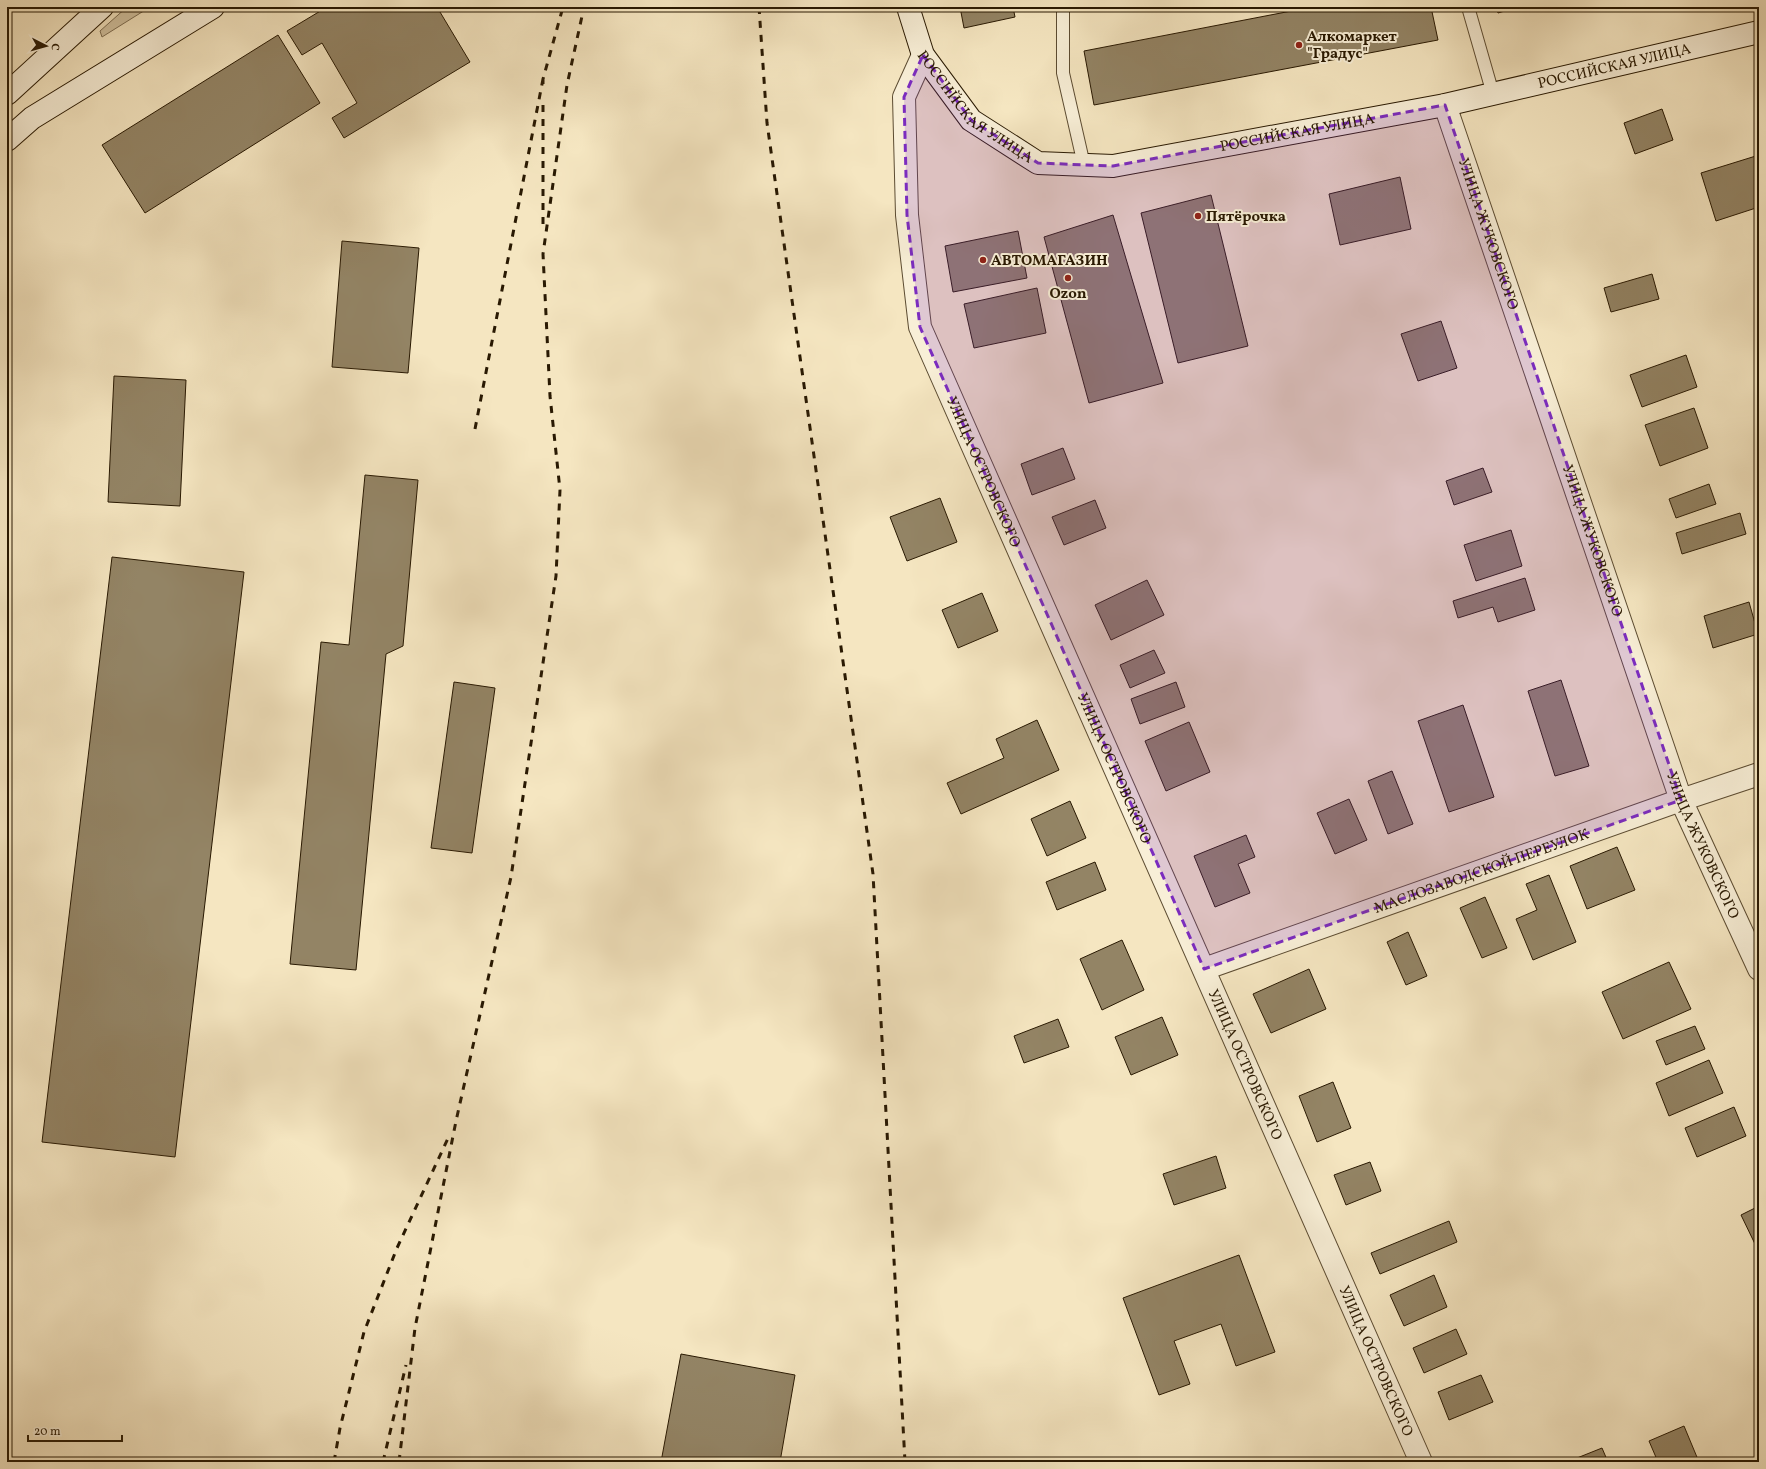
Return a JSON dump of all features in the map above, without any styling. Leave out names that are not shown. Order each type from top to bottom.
[{"type":"street","points":[[7,94],[102,7]]},
{"type":"street","points":[[7,140],[32,118],[213,7]]},
{"type":"street","name":"РОССИЙСКАЯ УЛИЦА","points":[[908,7],[923,55],[971,120],[1038,164],[1114,166],[1445,105],[1759,32]]},
{"type":"street","name":"УЛИЦА ОСТРОВСКОГО","points":[[923,55],[904,96],[907,215],[920,327],[1421,1462]]},
{"type":"street","name":"УЛИЦА ЖУКОВСКОГО","points":[[1445,105],[1681,800],[1759,969]]},
{"type":"street","name":"МАСЛОЗАВОДСКОЙ ПЕРЕУЛОК","points":[[1204,969],[1681,800],[1759,774]]},
{"type":"lane","points":[[1063,7],[1063,73],[1084,165]]},
{"type":"lane","points":[[1468,7],[1493,94]]},
{"type":"highlighted area","points":[[923,55],[971,120],[1038,163],[1113,166],[1445,105],[1681,800],[1204,969],[920,327],[907,215],[904,97]]},
{"type":"shaded area","points":[[127,7],[150,7],[102,37],[100,31]]},
{"type":"building","points":[[327,7],[437,7],[470,62],[344,138],[332,118],[357,103],[322,43],[302,55],[287,31]]},
{"type":"building","points":[[960,7],[1013,7],[1015,17],[964,28]]},
{"type":"building","points":[[1312,7],[1431,7],[1438,40],[1094,105],[1084,51]]},
{"type":"building","points":[[1496,7],[1518,7],[1498,13]]},
{"type":"building","points":[[278,35],[320,103],[145,213],[102,145]]},
{"type":"building","points":[[1662,109],[1673,140],[1635,154],[1624,123]]},
{"type":"building","points":[[1759,155],[1759,207],[1716,221],[1701,173]]},
{"type":"building","points":[[1400,177],[1411,229],[1340,245],[1329,194]]},
{"type":"building","points":[[1211,195],[1248,346],[1178,363],[1141,213]]},
{"type":"building","points":[[1113,215],[1163,383],[1089,403],[1044,237]]},
{"type":"building","points":[[1018,231],[1027,278],[953,292],[945,246]]},
{"type":"building","points":[[342,241],[419,248],[408,373],[332,367]]},
{"type":"building","points":[[1652,274],[1659,299],[1611,312],[1604,288]]},
{"type":"building","points":[[1037,288],[1046,333],[974,348],[964,304]]},
{"type":"building","points":[[1441,321],[1457,368],[1418,381],[1401,334]]},
{"type":"building","points":[[1686,355],[1697,387],[1642,407],[1630,375]]},
{"type":"building","points":[[114,376],[186,380],[180,506],[108,502]]},
{"type":"building","points":[[1694,408],[1708,448],[1660,466],[1645,425]]},
{"type":"building","points":[[1063,448],[1075,479],[1032,495],[1021,464]]},
{"type":"building","points":[[1483,468],[1492,492],[1454,505],[1446,481]]},
{"type":"building","points":[[365,475],[418,480],[403,646],[386,654],[356,970],[290,964],[321,642],[349,645]]},
{"type":"building","points":[[1709,484],[1716,504],[1676,518],[1669,499]]},
{"type":"building","points":[[940,498],[957,542],[907,561],[890,517]]},
{"type":"building","points":[[1095,500],[1106,528],[1064,545],[1052,517]]},
{"type":"building","points":[[1740,513],[1746,534],[1682,554],[1676,533]]},
{"type":"building","points":[[1511,530],[1522,566],[1476,581],[1464,545]]},
{"type":"building","points":[[112,557],[244,572],[175,1157],[42,1142]]},
{"type":"building","points":[[1525,578],[1535,610],[1498,622],[1493,607],[1458,618],[1453,601]]},
{"type":"building","points":[[1147,580],[1164,615],[1111,640],[1095,605]]},
{"type":"building","points":[[982,593],[998,631],[958,648],[942,610]]},
{"type":"building","points":[[1749,602],[1758,634],[1713,648],[1704,616]]},
{"type":"building","points":[[1154,650],[1165,673],[1130,688],[1120,665]]},
{"type":"building","points":[[1561,680],[1589,766],[1555,776],[1528,691]]},
{"type":"building","points":[[454,682],[495,688],[472,853],[431,848]]},
{"type":"building","points":[[1176,682],[1185,707],[1140,724],[1131,699]]},
{"type":"building","points":[[1463,705],[1494,797],[1449,812],[1418,721]]},
{"type":"building","points":[[1037,720],[1059,770],[961,814],[947,783],[1004,758],[996,739]]},
{"type":"building","points":[[1189,722],[1210,772],[1166,791],[1145,741]]},
{"type":"building","points":[[1392,771],[1413,824],[1388,834],[1368,781]]},
{"type":"building","points":[[1349,799],[1367,840],[1335,854],[1317,813]]},
{"type":"building","points":[[1070,801],[1086,838],[1047,856],[1031,819]]},
{"type":"building","points":[[1246,835],[1255,857],[1238,864],[1250,893],[1215,907],[1194,856]]},
{"type":"building","points":[[1617,847],[1635,890],[1587,909],[1570,866]]},
{"type":"building","points":[[1095,862],[1106,890],[1057,910],[1046,882]]},
{"type":"building","points":[[1549,875],[1576,942],[1533,960],[1516,919],[1537,910],[1526,884]]},
{"type":"building","points":[[1485,897],[1507,948],[1482,958],[1460,908]]},
{"type":"building","points":[[1408,932],[1427,976],[1406,985],[1387,942]]},
{"type":"building","points":[[1122,940],[1144,990],[1102,1010],[1080,959]]},
{"type":"building","points":[[1669,962],[1691,1009],[1623,1039],[1602,992]]},
{"type":"building","points":[[1309,969],[1326,1009],[1271,1033],[1253,994]]},
{"type":"building","points":[[1162,1017],[1178,1055],[1131,1075],[1115,1037]]},
{"type":"building","points":[[1058,1019],[1069,1047],[1024,1063],[1014,1036]]},
{"type":"building","points":[[1695,1026],[1705,1049],[1666,1065],[1656,1041]]},
{"type":"building","points":[[1709,1060],[1723,1093],[1669,1116],[1656,1083]]},
{"type":"building","points":[[1333,1082],[1351,1128],[1317,1142],[1299,1096]]},
{"type":"building","points":[[1734,1107],[1746,1136],[1697,1157],[1685,1128]]},
{"type":"building","points":[[1216,1156],[1226,1188],[1174,1205],[1163,1174]]},
{"type":"building","points":[[1370,1162],[1381,1191],[1346,1205],[1334,1175]]},
{"type":"building","points":[[1759,1206],[1759,1242],[1755,1244],[1741,1215]]},
{"type":"building","points":[[1449,1221],[1457,1242],[1380,1274],[1371,1253]]},
{"type":"building","points":[[1239,1255],[1275,1352],[1236,1366],[1221,1324],[1174,1341],[1190,1384],[1159,1395],[1123,1298]]},
{"type":"building","points":[[1434,1275],[1447,1307],[1404,1326],[1390,1295]]},
{"type":"building","points":[[1456,1329],[1467,1354],[1424,1373],[1413,1348]]},
{"type":"building","points":[[681,1354],[795,1375],[780,1462],[661,1462]]},
{"type":"building","points":[[1481,1375],[1493,1402],[1449,1420],[1438,1392]]},
{"type":"building","points":[[1684,1426],[1699,1462],[1658,1462],[1649,1441]]},
{"type":"building","points":[[1602,1448],[1608,1462],[1567,1462]]},
{"type":"railway","points":[[543,84],[543,79],[563,7]]},
{"type":"railway","points":[[399,1462],[415,1328],[456,1121],[511,877],[556,576],[560,490],[550,396],[543,254],[567,85],[584,7]]},
{"type":"railway","points":[[759,7],[767,123],[873,874],[905,1462]]},
{"type":"railway","points":[[475,429],[543,79]]},
{"type":"railway","points":[[543,100],[543,224]]},
{"type":"railway","points":[[334,1462],[340,1428],[364,1332],[397,1248],[450,1134]]},
{"type":"railway","points":[[383,1462],[406,1365]]},
{"type":"place","name":"Алкомаркет \"Градус\"","points":[[1299,45]]},
{"type":"place","name":"Пятёрочка","points":[[1198,216]]},
{"type":"place","name":"АВТОМАГАЗИН","points":[[983,260]]},
{"type":"place","name":"Ozon","points":[[1068,278]]}]
